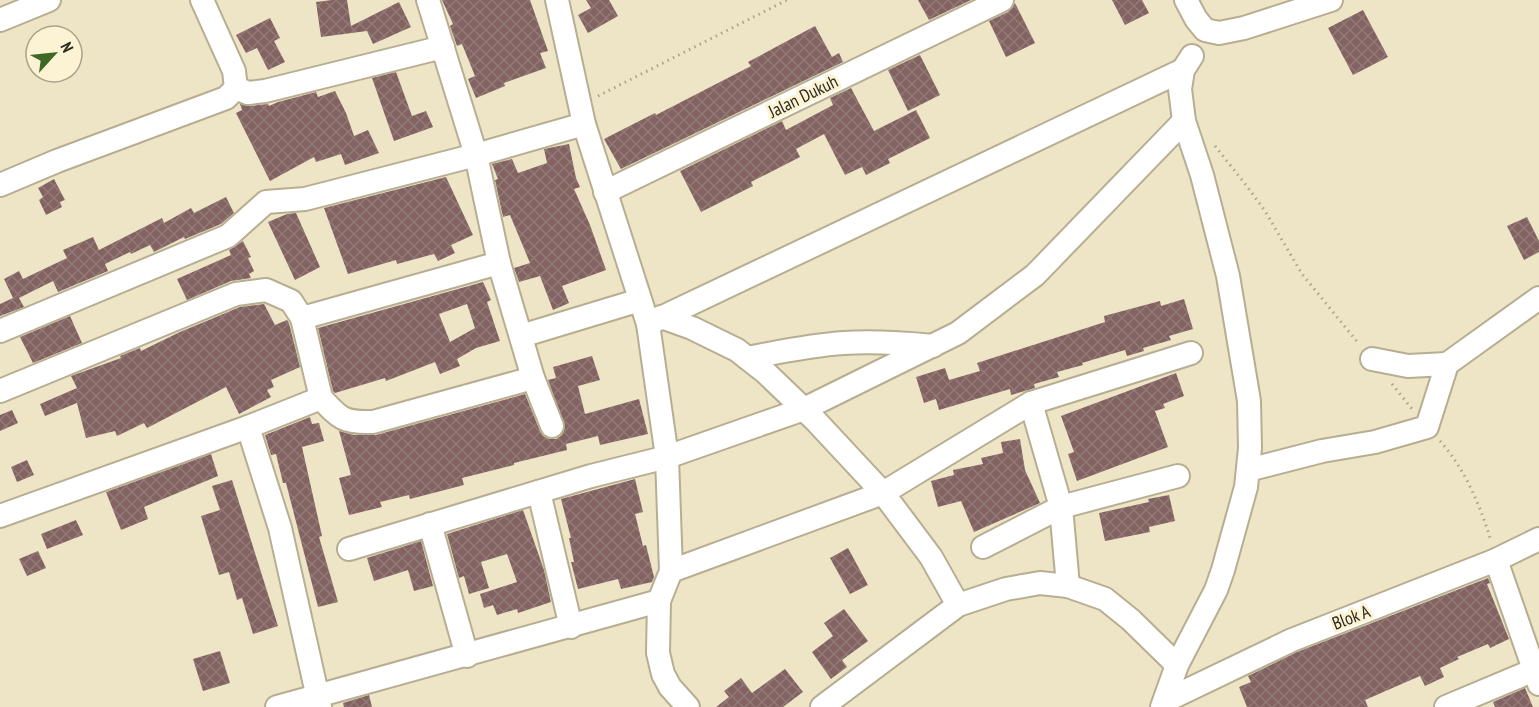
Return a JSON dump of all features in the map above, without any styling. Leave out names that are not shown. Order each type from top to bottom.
[{"type":"street","points":[[0,21],[49,0]]},
{"type":"street","points":[[202,0],[234,71],[236,88]]},
{"type":"street","points":[[428,0],[476,155],[499,263],[533,378],[552,426]]},
{"type":"street","points":[[557,0],[582,115],[605,192],[640,300],[655,320],[667,457],[671,571],[658,601],[659,662],[670,687],[688,707]]},
{"type":"street","name":"Jalan Dukuh","points":[[605,192],[1002,0]]},
{"type":"street","points":[[1186,0],[1204,30],[1219,33],[1244,28],[1331,0]]},
{"type":"street","points":[[236,88],[248,93],[285,87],[443,47]]},
{"type":"street","points":[[655,320],[1187,63],[1179,89],[1184,121],[1202,175],[1228,276],[1249,401],[1250,448],[1246,487],[1216,590],[1177,666],[1163,704]]},
{"type":"street","points":[[0,185],[57,161],[226,98],[236,88]]},
{"type":"street","points":[[0,331],[228,236],[266,202],[305,200],[476,155],[582,115]]},
{"type":"street","points":[[349,549],[539,492],[667,457],[804,409],[933,346],[958,333],[1035,275],[1184,121]]},
{"type":"street","points":[[302,318],[499,263]]},
{"type":"street","points":[[0,391],[236,294],[266,290],[291,301],[302,318],[321,398],[341,417],[352,423],[373,422],[533,378]]},
{"type":"street","points":[[1372,359],[1408,366],[1447,364],[1539,298]]},
{"type":"street","points":[[521,336],[640,300]]},
{"type":"street","points":[[655,320],[692,328],[737,350],[765,372],[804,409],[883,493],[931,557],[958,605]]},
{"type":"street","points":[[747,358],[800,348],[845,343],[891,342],[933,346]]},
{"type":"street","points":[[671,571],[883,493],[1031,403],[1191,353]]},
{"type":"street","points":[[1248,470],[1322,451],[1375,442],[1426,427],[1447,364]]},
{"type":"street","points":[[0,516],[248,427],[321,398]]},
{"type":"street","points":[[1031,403],[1061,507],[1068,586]]},
{"type":"street","points":[[248,427],[280,528],[319,701]]},
{"type":"street","points":[[983,547],[1061,507],[1178,476]]},
{"type":"street","points":[[539,492],[571,627]]},
{"type":"street","points":[[430,524],[467,656]]},
{"type":"street","name":"Blok A","points":[[1163,704],[1292,640],[1496,560],[1539,539]]},
{"type":"street","points":[[1446,707],[1537,674],[1496,560]]},
{"type":"street","points":[[822,707],[958,605],[1006,589],[1040,583],[1068,586],[1105,599],[1131,620],[1177,666]]},
{"type":"street","points":[[277,707],[319,701],[658,601]]},
{"type":"path","points":[[582,115],[787,0]]},
{"type":"path","points":[[1211,141],[1259,202],[1302,274],[1426,427],[1451,453],[1481,507],[1496,560]]},
{"type":"building","points":[[347,0],[351,26],[399,2],[411,27],[373,44],[367,31],[321,37],[316,2]]},
{"type":"building","points":[[442,0],[530,0],[548,51],[540,53],[546,68],[504,83],[505,86],[476,98],[468,79],[475,76],[462,44],[457,46],[450,26],[453,24]]},
{"type":"building","points":[[586,0],[609,0],[618,16],[588,33],[578,15],[591,8]]},
{"type":"building","points":[[918,0],[971,0],[929,20]]},
{"type":"building","points":[[1112,0],[1142,0],[1149,13],[1125,25]]},
{"type":"building","points":[[1015,3],[1035,43],[1006,57],[989,21],[1008,12]]},
{"type":"building","points":[[1363,10],[1388,57],[1353,75],[1328,28]]},
{"type":"building","points":[[270,18],[280,38],[274,41],[285,62],[268,70],[257,48],[246,53],[236,35]]},
{"type":"building","points":[[815,26],[832,57],[839,53],[843,62],[621,169],[604,139],[751,66],[748,62]]},
{"type":"building","points":[[920,55],[940,95],[908,111],[888,70]]},
{"type":"building","points":[[396,72],[412,116],[426,111],[433,127],[394,141],[372,78]]},
{"type":"building","points":[[851,88],[874,131],[916,110],[930,138],[888,159],[890,163],[866,175],[862,167],[845,175],[824,134],[796,149],[800,157],[751,182],[753,186],[701,212],[680,171],[782,121],[786,130],[833,105],[830,98]]},
{"type":"building","points":[[335,91],[354,136],[368,130],[379,153],[345,165],[341,154],[316,162],[314,157],[270,181],[236,113],[242,110],[240,104],[250,106],[268,104],[269,106],[316,92],[318,97]]},
{"type":"building","points":[[569,144],[580,187],[574,189],[606,270],[562,286],[569,303],[553,310],[540,276],[519,282],[514,268],[530,263],[510,215],[503,217],[495,180],[498,179],[492,164],[512,159],[518,173],[547,163],[544,149]]},
{"type":"building","points":[[446,177],[473,235],[451,245],[455,253],[438,261],[434,254],[397,264],[396,260],[348,274],[324,208]]},
{"type":"building","points":[[54,179],[65,200],[60,202],[62,207],[46,215],[39,200],[43,197],[38,188]]},
{"type":"building","points":[[226,197],[234,213],[221,224],[185,239],[184,237],[154,252],[150,245],[131,254],[130,252],[105,264],[108,271],[58,292],[53,281],[19,298],[24,307],[0,316],[0,304],[13,298],[4,279],[19,271],[23,279],[67,258],[63,250],[93,237],[99,250],[162,218],[164,223],[191,208],[194,213]]},
{"type":"building","points":[[296,213],[320,267],[295,280],[268,222],[287,214]]},
{"type":"building","points":[[1527,217],[1539,241],[1539,252],[1524,260],[1507,226]]},
{"type":"building","points":[[243,241],[251,257],[248,258],[254,271],[249,274],[251,278],[231,281],[187,300],[177,279],[231,255],[229,250]]},
{"type":"building","points":[[483,282],[491,300],[487,302],[500,341],[476,348],[457,359],[460,366],[440,374],[435,362],[386,381],[385,378],[335,393],[318,328]],"holes":[[[467,304],[475,328],[450,342],[439,314]]]},
{"type":"building","points":[[1184,299],[1193,329],[1169,336],[1171,340],[1143,348],[1144,351],[1127,356],[1125,350],[1082,363],[1083,365],[1057,372],[1059,377],[1034,384],[1035,388],[1011,395],[1010,389],[939,410],[936,399],[924,403],[916,377],[945,368],[949,380],[980,371],[977,363],[1105,322],[1104,316],[1160,301],[1161,306]]},
{"type":"building","points":[[264,304],[275,325],[287,320],[289,323],[300,367],[271,380],[274,387],[267,390],[271,397],[239,414],[226,387],[147,428],[144,423],[117,436],[115,431],[86,438],[77,403],[45,416],[40,404],[77,388],[71,376],[121,358],[120,356],[140,348],[141,351],[240,307]]},
{"type":"building","points":[[70,316],[82,343],[33,363],[20,337]]},
{"type":"building","points":[[592,356],[600,380],[578,386],[585,414],[639,399],[648,434],[600,445],[598,436],[566,444],[567,450],[462,478],[464,485],[410,499],[409,495],[380,502],[382,507],[349,515],[339,478],[351,475],[339,431],[354,435],[376,435],[525,394],[543,436],[556,439],[562,435],[565,427],[548,380],[556,378],[553,367]]},
{"type":"building","points":[[1176,373],[1184,396],[1163,404],[1165,408],[1155,411],[1168,447],[1077,481],[1068,454],[1074,452],[1061,416]]},
{"type":"building","points":[[12,410],[18,423],[0,431],[0,415]]},
{"type":"building","points":[[310,417],[312,424],[319,423],[324,441],[302,447],[322,536],[319,537],[338,602],[318,607],[286,483],[283,483],[276,454],[271,455],[265,435]]},
{"type":"building","points":[[1020,439],[1025,470],[1040,503],[974,532],[961,501],[938,507],[931,481],[954,475],[953,470],[983,464],[981,458],[1003,453],[1001,442]]},
{"type":"building","points":[[211,454],[218,476],[144,507],[148,519],[121,530],[106,492]]},
{"type":"building","points":[[27,460],[34,475],[17,482],[11,467]]},
{"type":"building","points":[[635,479],[643,512],[635,514],[654,577],[652,582],[621,589],[618,579],[578,589],[571,562],[574,562],[569,538],[571,538],[561,499]]},
{"type":"building","points":[[232,480],[278,626],[253,634],[242,598],[237,600],[229,572],[219,575],[201,516],[220,510],[212,486]]},
{"type":"building","points":[[1169,495],[1175,521],[1149,527],[1150,532],[1105,541],[1099,513]]},
{"type":"building","points":[[523,510],[544,570],[551,602],[518,613],[517,609],[497,615],[493,605],[484,608],[480,594],[517,582],[507,554],[481,562],[489,588],[469,594],[464,576],[459,578],[447,534]]},
{"type":"building","points":[[76,520],[83,535],[47,549],[41,534]]},
{"type":"building","points":[[421,541],[433,586],[414,591],[408,570],[374,581],[367,558]]},
{"type":"building","points":[[848,548],[868,585],[850,594],[830,558]]},
{"type":"building","points":[[38,551],[46,568],[27,576],[19,559]]},
{"type":"building","points":[[1488,578],[1490,583],[1487,584],[1509,639],[1490,648],[1488,644],[1457,657],[1459,659],[1440,668],[1444,677],[1425,686],[1420,676],[1365,700],[1368,707],[1247,707],[1239,687],[1251,682],[1248,676],[1297,652]]},
{"type":"building","points":[[844,609],[868,641],[842,660],[847,667],[831,679],[812,652],[833,636],[824,623]]},
{"type":"building","points":[[220,651],[230,683],[203,691],[193,659]]},
{"type":"building","points":[[785,669],[803,692],[783,707],[716,707],[729,697],[724,691],[741,678],[752,693]]},
{"type":"building","points":[[1525,688],[1533,707],[1495,707],[1493,702]]},
{"type":"building","points":[[369,695],[372,707],[344,707],[343,703]]}]
